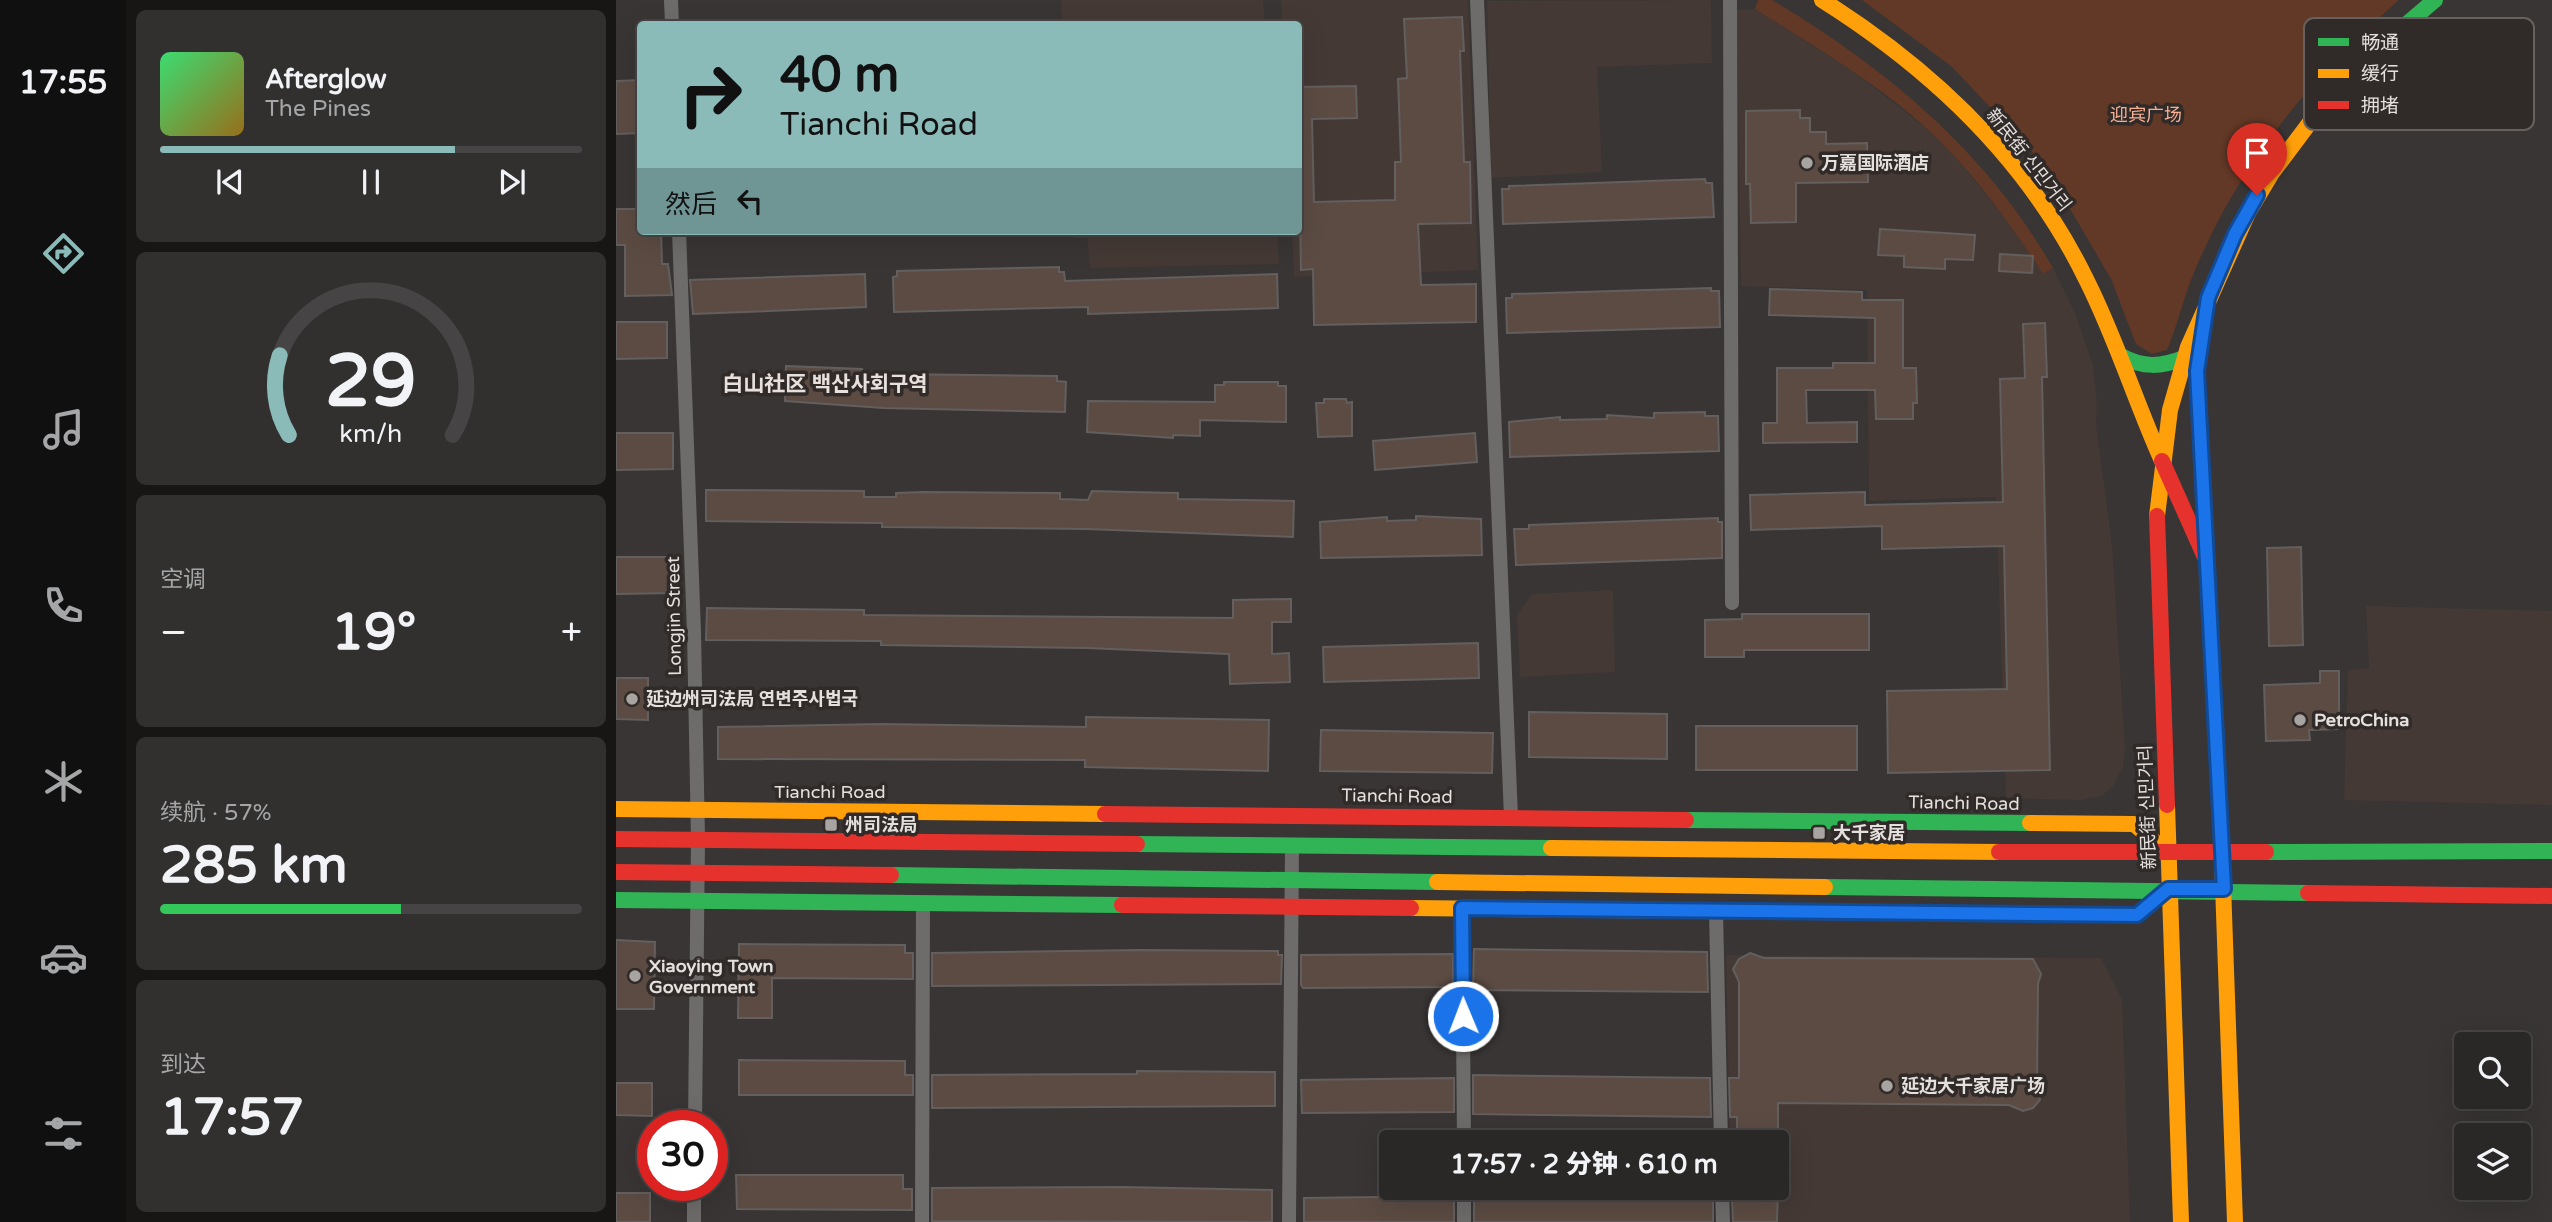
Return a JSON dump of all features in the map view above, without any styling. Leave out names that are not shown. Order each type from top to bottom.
[{"type":"main road","name":"新民街 신민거리","points":[[1822,0],[1903,54],[1962,106],[2002,150],[2068,245],[2121,356],[2136,399],[2206,558]]},
{"type":"main road","name":"新民街 신민거리","points":[[2413,18],[2432,1]]},
{"type":"main road","name":"新民街 신민거리","points":[[2157,517],[2168,426],[2184,358],[2241,224],[2285,151],[2304,128]]},
{"type":"main road","name":"新民街 신민거리","points":[[2208,298],[2197,371],[2223,852],[2235,1222]]},
{"type":"main road","points":[[2121,356],[2148,367],[2168,365],[2184,358]]},
{"type":"main road","name":"新民街 신민거리","points":[[2136,399],[2157,517],[2181,1222]]},
{"type":"main road","name":"Tianchi Road","points":[[616,809],[2134,824],[2168,853]]},
{"type":"main road","points":[[616,839],[2168,853],[2552,850]]},
{"type":"main road","points":[[616,872],[2224,889],[2552,896]]},
{"type":"main road","points":[[616,900],[2137,915],[2168,889]]},
{"type":"street","points":[[671,0],[672,21]]},
{"type":"street","points":[[1477,0],[1511,817]]},
{"type":"street","points":[[1730,0],[1732,603]]},
{"type":"street","name":"Longjin Street","points":[[679,235],[694,620],[695,810],[698,839],[695,1110]]},
{"type":"street","points":[[1289,1222],[1292,845]]},
{"type":"street","points":[[922,1222],[923,903]]},
{"type":"street","points":[[1462,908],[1464,1130]]},
{"type":"street","points":[[1716,911],[1721,1130]]},
{"type":"street","points":[[1464,1200],[1464,1222]]},
{"type":"street","points":[[1722,1200],[1723,1222]]},
{"type":"street","points":[[694,1201],[694,1222]]},
{"type":"shaded area","points":[[1061,0],[1263,0],[1265,21],[1062,21]]},
{"type":"shaded area","points":[[1281,0],[1468,0],[1478,270],[1294,277],[1292,235],[1302,235],[1302,21],[1282,21]]},
{"type":"shaded area","points":[[1711,0],[1712,63],[1597,67],[1602,172],[1491,178],[1487,1]]},
{"type":"shaded area","points":[[1755,9],[1850,69],[1925,127],[1954,155],[2012,227],[2043,274],[2053,268],[2075,313],[2093,365],[2097,401],[2096,424],[2112,545],[2125,748],[2123,767],[2113,786],[2102,796],[2081,800],[2006,798],[1996,497],[1869,501],[1867,290],[1741,286],[1737,10]]},
{"type":"shaded area","points":[[1075,235],[1277,235],[1279,264],[1090,268],[1087,238],[1075,238]]},
{"type":"shaded area","points":[[1613,590],[1615,672],[1520,677],[1517,615],[1532,594]]},
{"type":"shaded area","points":[[2366,606],[2552,611],[2552,805],[2344,800],[2348,670],[2369,668]]},
{"type":"shaded area","points":[[1726,955],[2101,958],[2122,999],[2130,1222],[1732,1222],[1731,1200],[1789,1200],[1789,1130],[1730,1130]]},
{"type":"green space","points":[[1758,0],[1772,0],[1814,26],[1894,84],[1930,116],[1965,150],[1997,187],[2027,226],[2053,268],[2043,274],[1989,197],[1959,161],[1926,128],[1865,79],[1755,9]]},
{"type":"green space","name":"迎宾广场","points":[[1862,0],[2399,0],[2379,18],[2304,18],[2304,96],[2281,123],[2234,193],[2191,280],[2167,350],[2152,354],[2136,344],[2111,279],[2066,202],[2031,150],[1951,66]]},
{"type":"building","points":[[1462,17],[1464,51],[1460,51],[1464,162],[1470,162],[1471,223],[1418,224],[1421,285],[1476,284],[1476,322],[1314,325],[1313,269],[1301,270],[1302,87],[1356,86],[1357,118],[1312,119],[1314,202],[1395,200],[1395,162],[1401,162],[1398,79],[1407,78],[1404,19]]},
{"type":"building","points":[[637,80],[637,133],[616,134],[616,81]]},
{"type":"building","name":"万嘉国际酒店","points":[[1800,110],[1800,118],[1810,118],[1810,132],[1826,132],[1826,144],[1867,143],[1868,182],[1796,183],[1796,222],[1751,223],[1750,184],[1746,184],[1746,111]]},
{"type":"building","points":[[1705,179],[1706,183],[1712,183],[1714,217],[1503,224],[1502,189],[1509,189],[1509,186]]},
{"type":"building","points":[[616,209],[637,209],[637,235],[661,235],[662,264],[668,264],[672,295],[625,296],[625,245],[616,245]]},
{"type":"building","points":[[1880,229],[1975,235],[1973,260],[1945,259],[1945,269],[1904,267],[1904,256],[1878,255]]},
{"type":"building","points":[[2000,254],[2033,256],[2032,273],[1999,271]]},
{"type":"building","points":[[1059,267],[1059,272],[1064,272],[1065,281],[1277,274],[1278,308],[1088,314],[1088,307],[894,312],[893,277],[897,276],[897,271]]},
{"type":"building","points":[[865,274],[866,307],[693,314],[690,280]]},
{"type":"building","points":[[1711,288],[1711,291],[1719,291],[1720,327],[1507,333],[1506,298],[1512,298],[1512,294]]},
{"type":"building","points":[[1770,289],[1862,292],[1862,300],[1903,300],[1903,368],[1916,368],[1917,403],[1913,403],[1913,419],[1876,419],[1875,390],[1806,390],[1807,423],[1857,422],[1857,442],[1763,443],[1763,423],[1777,423],[1777,368],[1833,368],[1833,363],[1875,363],[1875,318],[1769,315]]},
{"type":"building","points":[[616,322],[667,322],[667,358],[616,359]]},
{"type":"building","points":[[2045,323],[2047,377],[2042,377],[2050,770],[1888,773],[1887,691],[2007,689],[2004,546],[1882,549],[1882,526],[1751,530],[1750,495],[1865,492],[1865,505],[2003,502],[2000,379],[2025,378],[2023,324]]},
{"type":"building","points":[[786,366],[862,369],[862,377],[890,378],[890,374],[1057,376],[1057,381],[1066,382],[1065,412],[883,408],[785,401]]},
{"type":"building","points":[[1224,382],[1278,382],[1278,386],[1286,386],[1286,422],[1200,420],[1200,436],[1173,435],[1173,438],[1087,432],[1088,401],[1215,402],[1215,385],[1224,385]]},
{"type":"building","points":[[1324,399],[1346,399],[1347,403],[1352,402],[1352,436],[1318,437],[1316,403],[1324,403]]},
{"type":"building","points":[[1705,412],[1705,416],[1718,416],[1719,451],[1510,457],[1509,422],[1560,417],[1560,420],[1607,419],[1607,415],[1654,418],[1654,413]]},
{"type":"building","points":[[616,433],[673,433],[673,469],[616,470]]},
{"type":"building","points":[[1475,433],[1477,462],[1375,470],[1373,441]]},
{"type":"building","points":[[706,490],[864,491],[864,497],[896,497],[896,493],[923,492],[1060,493],[1060,499],[1088,500],[1092,491],[1178,493],[1178,499],[1294,501],[1293,537],[1087,529],[882,527],[882,523],[706,521]]},
{"type":"building","points":[[1416,516],[1481,519],[1482,555],[1321,558],[1320,522],[1387,517],[1387,521],[1416,520]]},
{"type":"building","points":[[1718,518],[1718,522],[1722,522],[1722,558],[1516,565],[1514,529],[1529,529],[1529,525]]},
{"type":"building","points":[[2301,547],[2303,645],[2269,646],[2267,548]]},
{"type":"building","points":[[616,557],[671,557],[671,593],[616,594]]},
{"type":"building","points":[[1291,599],[1291,622],[1272,622],[1272,654],[1289,653],[1290,682],[1230,684],[1229,654],[1087,648],[881,645],[881,641],[706,640],[707,608],[864,610],[864,615],[1233,618],[1233,600]]},
{"type":"building","points":[[1742,614],[1869,614],[1869,650],[1744,650],[1744,657],[1705,657],[1705,620],[1742,619]]},
{"type":"building","points":[[1478,643],[1479,678],[1324,682],[1323,647]]},
{"type":"building","points":[[2320,671],[2339,671],[2339,729],[2309,730],[2310,740],[2266,741],[2264,685],[2320,683]]},
{"type":"building","name":"延边州司法局 연변주사법국","points":[[616,678],[648,678],[648,720],[616,719]]},
{"type":"building","points":[[1529,712],[1667,714],[1667,759],[1529,757]]},
{"type":"building","points":[[1086,717],[1269,720],[1268,771],[1085,767],[1085,760],[718,759],[718,727],[880,724],[1086,727]]},
{"type":"building","points":[[1696,726],[1857,726],[1857,770],[1696,770]]},
{"type":"building","points":[[1321,730],[1493,733],[1492,773],[1320,771]]},
{"type":"building","name":"Xiaoying Town Government","points":[[616,940],[655,942],[654,1009],[616,1009]]},
{"type":"building","points":[[739,944],[905,945],[905,953],[913,953],[913,979],[772,978],[772,1018],[738,1018]]},
{"type":"building","points":[[1474,949],[1707,952],[1708,992],[1473,990]]},
{"type":"building","points":[[1278,951],[1278,955],[1282,955],[1281,984],[932,986],[932,953]]},
{"type":"building","name":"延边大千家居广场","points":[[1750,953],[1764,958],[2033,959],[2041,974],[2038,984],[2037,1083],[2040,1100],[2033,1108],[2023,1111],[2009,1105],[1778,1103],[1778,1130],[1737,1130],[1737,1117],[1730,1117],[1729,1078],[1739,1078],[1739,982],[1733,969],[1739,959]]},
{"type":"building","points":[[1453,954],[1453,987],[1303,988],[1301,985],[1301,955]]},
{"type":"building","points":[[739,1060],[905,1061],[905,1075],[913,1075],[913,1095],[739,1095]]},
{"type":"building","points":[[1137,1071],[1275,1072],[1275,1106],[932,1108],[932,1075],[1137,1074]]},
{"type":"building","points":[[1473,1075],[1710,1078],[1711,1117],[1473,1114]]},
{"type":"building","points":[[1454,1078],[1454,1112],[1302,1113],[1301,1080]]},
{"type":"building","points":[[616,1083],[652,1083],[652,1110],[637,1110],[637,1116],[616,1115]]},
{"type":"building","points":[[736,1175],[903,1175],[903,1189],[912,1189],[912,1210],[737,1209]]},
{"type":"building","points":[[1123,1187],[1272,1190],[1272,1222],[932,1221],[932,1188]]},
{"type":"building","points":[[616,1193],[637,1193],[637,1201],[650,1201],[650,1222],[616,1222]]},
{"type":"building","points":[[1304,1198],[1454,1200],[1454,1222],[1304,1222]]},
{"type":"building","points":[[1474,1200],[1713,1200],[1713,1222],[1474,1222]]},
{"type":"building","points":[[1732,1200],[1778,1200],[1777,1222],[1733,1222]]},
{"type":"traffic: fast","points":[[2414,18],[2435,0]]},
{"type":"traffic: fast","points":[[2121,356],[2137,363],[2152,365],[2184,358]]},
{"type":"traffic: fast","points":[[1686,820],[2030,823]]},
{"type":"traffic: fast","points":[[1137,844],[1551,848]]},
{"type":"traffic: fast","points":[[2266,852],[2552,851]]},
{"type":"traffic: fast","points":[[891,875],[1437,882]]},
{"type":"traffic: fast","points":[[1825,887],[2308,893]]},
{"type":"traffic: fast","points":[[616,900],[1122,905]]},
{"type":"traffic: slow","points":[[1822,0],[1902,56],[1939,88],[1974,121],[2036,195],[2063,236],[2097,301],[2162,461]]},
{"type":"traffic: slow","points":[[2157,516],[2170,410],[2188,347],[2248,213],[2272,173],[2304,130]]},
{"type":"traffic: slow","points":[[2167,805],[2181,1222]]},
{"type":"traffic: slow","points":[[616,809],[1105,814]]},
{"type":"traffic: slow","points":[[2030,823],[2134,824],[2168,853]]},
{"type":"traffic: slow","points":[[1551,848],[1999,852]]},
{"type":"traffic: slow","points":[[2222,857],[2235,1222]]},
{"type":"traffic: slow","points":[[1437,882],[1825,887]]},
{"type":"traffic: slow","points":[[1411,908],[1696,911]]},
{"type":"traffic: jam","points":[[2202,338],[2197,371],[2222,857]]},
{"type":"traffic: jam","points":[[2162,461],[2204,555]]},
{"type":"traffic: jam","points":[[2157,516],[2167,805]]},
{"type":"traffic: jam","points":[[1105,814],[1686,820]]},
{"type":"traffic: jam","points":[[616,839],[1137,844]]},
{"type":"traffic: jam","points":[[1999,852],[2266,852]]},
{"type":"traffic: jam","points":[[616,872],[891,875]]},
{"type":"traffic: jam","points":[[1696,911],[2137,915],[2168,889]]},
{"type":"traffic: jam","points":[[2308,893],[2552,896]]},
{"type":"traffic: jam","points":[[1122,905],[1411,908]]},
{"type":"place","name":"万嘉国际酒店","points":[[1807,163]]},
{"type":"place","name":"延边州司法局 연변주사법국","points":[[632,699]]},
{"type":"place","name":"PetroChina","points":[[2300,720]]},
{"type":"place","name":"州司法局","points":[[831,825]]},
{"type":"place","name":"大千家居","points":[[1819,833]]},
{"type":"place","name":"Xiaoying Town Government","points":[[635,976]]},
{"type":"place","name":"延边大千家居广场","points":[[1887,1086]]},
{"type":"district","name":"白山社区 백산사회구역","points":[[825,384]]},
{"type":"route","points":[[1463,1016],[1462,908],[2137,915],[2168,889],[2224,889],[2197,371],[2208,298],[2235,234],[2257,195]]}]
